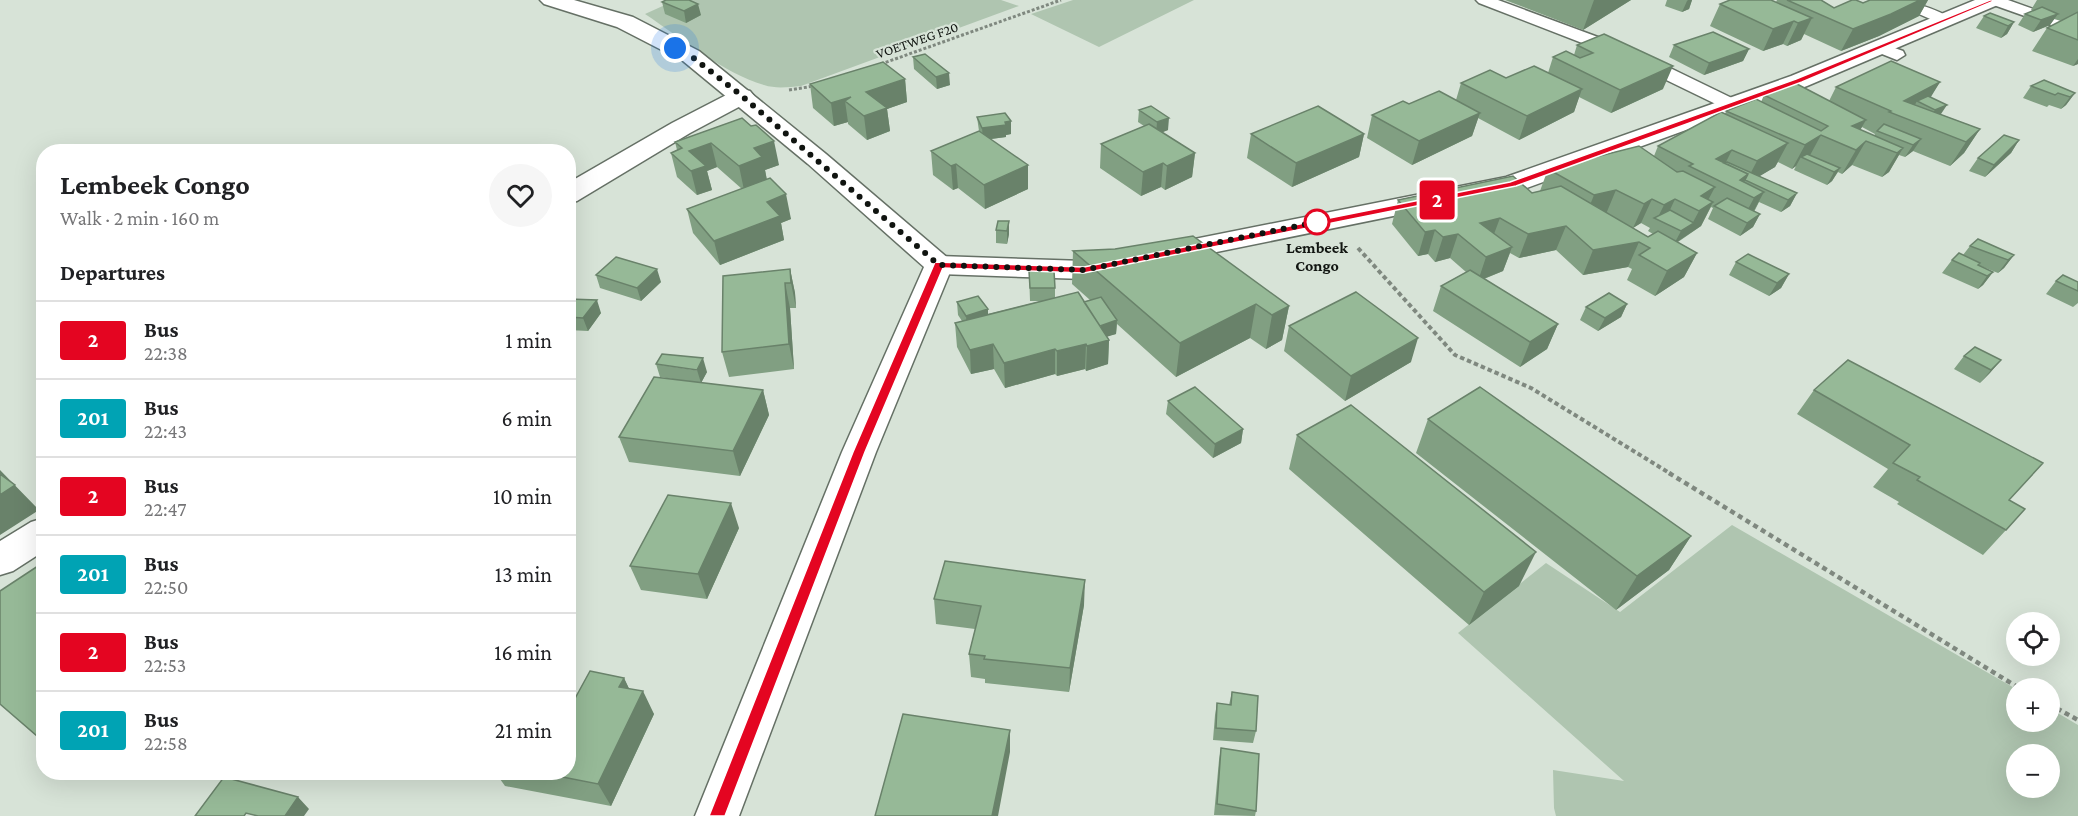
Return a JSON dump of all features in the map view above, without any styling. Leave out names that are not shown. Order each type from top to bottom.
[{"type":"street","points":[[551,0],[634,27],[691,56],[742,96],[939,265],[1084,270],[1512,184],[1887,51],[1944,20],[1993,0]]},
{"type":"street","points":[[576,190],[681,128],[742,96]]},
{"type":"street","points":[[717,816],[859,452],[939,265]]},
{"type":"street","points":[[0,560],[36,537]]},
{"type":"lane","points":[[1484,0],[1627,54],[1732,105]]},
{"type":"lane","points":[[1886,0],[1917,8],[1944,20]]},
{"type":"lane","points":[[1993,0],[2078,30]]},
{"type":"path","name":"VOETWEG F20","points":[[878,65],[1061,0]]},
{"type":"path","points":[[742,96],[815,85]]},
{"type":"path","points":[[1331,219],[1455,355],[1532,388],[2006,680]]},
{"type":"path","points":[[2060,710],[2078,720]]},
{"type":"green space","points":[[676,0],[1001,0],[1019,6],[801,86],[778,87],[764,85],[718,64],[645,14]]},
{"type":"green space","points":[[1073,0],[1194,0],[1099,47],[1031,14]]},
{"type":"green space","points":[[1732,525],[2006,683],[2006,732],[2060,732],[2060,714],[2078,725],[2078,816],[1556,816],[1553,770],[1624,781],[1458,633],[1546,563],[1620,612]]},
{"type":"building","points":[[689,0],[698,4],[684,11],[662,2]]},
{"type":"building","points":[[1730,0],[1771,0],[1812,18],[1798,23],[1794,21],[1773,29],[1720,4]]},
{"type":"building","points":[[1787,0],[1821,0],[1834,8],[1852,0],[1863,3],[1870,0],[1920,0],[1853,29]]},
{"type":"building","points":[[2042,7],[2058,14],[2041,20],[2025,14]]},
{"type":"building","points":[[2078,12],[2078,40],[2047,28]]},
{"type":"building","points":[[1990,13],[2014,22],[2008,26],[1984,16]]},
{"type":"building","points":[[1713,32],[1749,49],[1709,63],[1674,45]]},
{"type":"building","points":[[1604,34],[1673,66],[1620,90],[1553,57],[1566,51],[1580,58],[1593,53],[1577,45]]},
{"type":"building","points":[[925,54],[949,73],[936,77],[913,57]]},
{"type":"building","points":[[1891,61],[1940,82],[1904,101],[1980,129],[1966,142],[1889,112],[1891,111],[1836,87]]},
{"type":"building","points":[[883,62],[905,79],[866,92],[887,108],[864,116],[845,101],[851,97],[831,103],[810,84]]},
{"type":"building","points":[[1534,66],[1582,89],[1527,116],[1461,83],[1490,70],[1506,78]]},
{"type":"building","points":[[2044,80],[2075,93],[2070,97],[2058,93],[2055,95],[2031,86]]},
{"type":"building","points":[[1795,83],[1866,120],[1852,126],[1903,148],[1897,153],[1866,141],[1856,150],[1821,135],[1805,145],[1726,111],[1756,99],[1821,131],[1828,126],[1764,95]]},
{"type":"building","points":[[1439,91],[1480,113],[1419,141],[1372,115],[1403,101],[1409,104]]},
{"type":"building","points":[[1928,96],[1947,105],[1935,110],[1917,101]]},
{"type":"building","points":[[1151,106],[1169,118],[1157,122],[1139,110]]},
{"type":"building","points":[[1318,106],[1364,134],[1296,163],[1251,134]]},
{"type":"building","points":[[1721,112],[1788,143],[1757,161],[1732,150],[1716,159],[1748,174],[1740,180],[1764,192],[1754,198],[1689,166],[1693,164],[1658,146]]},
{"type":"building","points":[[1005,113],[1011,121],[1005,122],[1006,125],[982,128],[977,117]]},
{"type":"building","points":[[742,118],[751,126],[756,125],[774,141],[754,148],[762,157],[739,166],[711,143],[689,151],[706,166],[691,171],[671,153],[682,148],[675,142]]},
{"type":"building","points":[[1149,124],[1195,153],[1167,166],[1163,163],[1143,172],[1101,144]]},
{"type":"building","points":[[1884,124],[1921,139],[1913,145],[1877,131]]},
{"type":"building","points":[[979,131],[1028,165],[984,185],[956,164],[951,166],[931,151]]},
{"type":"building","points":[[2004,135],[2019,140],[1994,165],[1978,158]]},
{"type":"building","points":[[1639,146],[1677,172],[1683,171],[1715,187],[1701,196],[1713,202],[1699,211],[1675,199],[1664,205],[1652,199],[1644,204],[1616,190],[1594,195],[1548,169]]},
{"type":"building","points":[[1807,154],[1840,168],[1834,172],[1801,157]]},
{"type":"building","points":[[1727,162],[1797,193],[1788,200],[1745,180],[1748,174],[1724,163]]},
{"type":"building","points":[[1513,176],[1532,193],[1561,186],[1648,237],[1658,231],[1697,253],[1667,271],[1639,255],[1650,248],[1639,242],[1593,250],[1566,226],[1528,234],[1500,218],[1480,223],[1512,247],[1486,257],[1458,234],[1443,237],[1435,230],[1425,232],[1398,200]]},
{"type":"building","points":[[770,178],[786,194],[767,202],[780,216],[714,241],[687,209]]},
{"type":"building","points":[[1727,198],[1760,214],[1747,223],[1714,206]]},
{"type":"building","points":[[1670,210],[1694,223],[1681,231],[1654,218]]},
{"type":"building","points":[[998,221],[1009,221],[1007,231],[996,230]]},
{"type":"building","points":[[1193,236],[1289,306],[1272,315],[1256,304],[1180,343],[1073,251],[1115,249]]},
{"type":"building","points":[[1978,239],[2014,255],[2008,260],[1970,246]]},
{"type":"building","points":[[1959,253],[1993,272],[1987,276],[1952,260]]},
{"type":"building","points":[[1748,254],[1789,274],[1777,283],[1736,262]]},
{"type":"building","points":[[616,257],[657,269],[637,288],[596,275]]},
{"type":"building","points":[[790,269],[791,283],[785,283],[789,344],[722,352],[723,276]]},
{"type":"building","points":[[1470,270],[1558,324],[1530,342],[1441,286]]},
{"type":"building","points":[[1029,271],[1054,271],[1055,288],[1030,288]]},
{"type":"building","points":[[2063,275],[2078,282],[2078,291],[2056,281]]},
{"type":"building","points":[[1078,292],[1109,340],[1057,351],[1055,349],[1004,363],[993,344],[970,350],[955,323]]},
{"type":"building","points":[[1356,292],[1418,338],[1351,376],[1289,326]]},
{"type":"building","points":[[1609,293],[1627,304],[1605,318],[1586,307]]},
{"type":"building","points":[[978,296],[988,309],[966,316],[957,302]]},
{"type":"building","points":[[1101,297],[1117,320],[1100,326],[1084,302]]},
{"type":"building","points":[[576,299],[597,300],[583,318],[576,318]]},
{"type":"building","points":[[1975,347],[2001,360],[1991,370],[1964,356]]},
{"type":"building","points":[[662,354],[703,358],[697,370],[656,364]]},
{"type":"building","points":[[1848,360],[2043,463],[2009,500],[2025,509],[2006,530],[1917,480],[1920,477],[1893,463],[1910,445],[1814,390]]},
{"type":"building","points":[[654,377],[763,390],[733,451],[619,437]]},
{"type":"building","points":[[1195,387],[1243,429],[1215,444],[1168,401]]},
{"type":"building","points":[[1480,387],[1691,536],[1637,576],[1428,419]]},
{"type":"building","points":[[1351,405],[1536,552],[1484,592],[1297,435]]},
{"type":"building","points":[[0,474],[15,485],[0,495]]},
{"type":"building","points":[[668,495],[731,503],[698,574],[630,566]]},
{"type":"building","points":[[945,561],[1085,580],[1070,668],[984,659],[985,656],[969,654],[981,606],[934,599]]},
{"type":"building","points":[[36,567],[36,735],[0,704],[0,591]]},
{"type":"building","points":[[590,671],[624,678],[619,687],[643,691],[598,784],[576,780],[576,697]]},
{"type":"building","points":[[1232,692],[1258,696],[1256,731],[1216,728],[1217,703],[1231,705]]},
{"type":"building","points":[[903,714],[1010,730],[992,816],[875,816]]},
{"type":"building","points":[[1221,748],[1259,754],[1256,811],[1217,804]]},
{"type":"building","points":[[222,780],[235,780],[298,797],[285,816],[258,816],[246,813],[244,816],[195,816]]},
{"type":"bus line","name":"2","points":[[717,816],[859,452],[939,265],[1084,270],[1512,184],[1799,81],[1993,0]]},
{"type":"place","name":"Lembeek Congo","points":[[1317,222]]},
{"type":"route","points":[[675,48],[691,56],[742,96],[939,265],[1084,270],[1317,222]]}]
